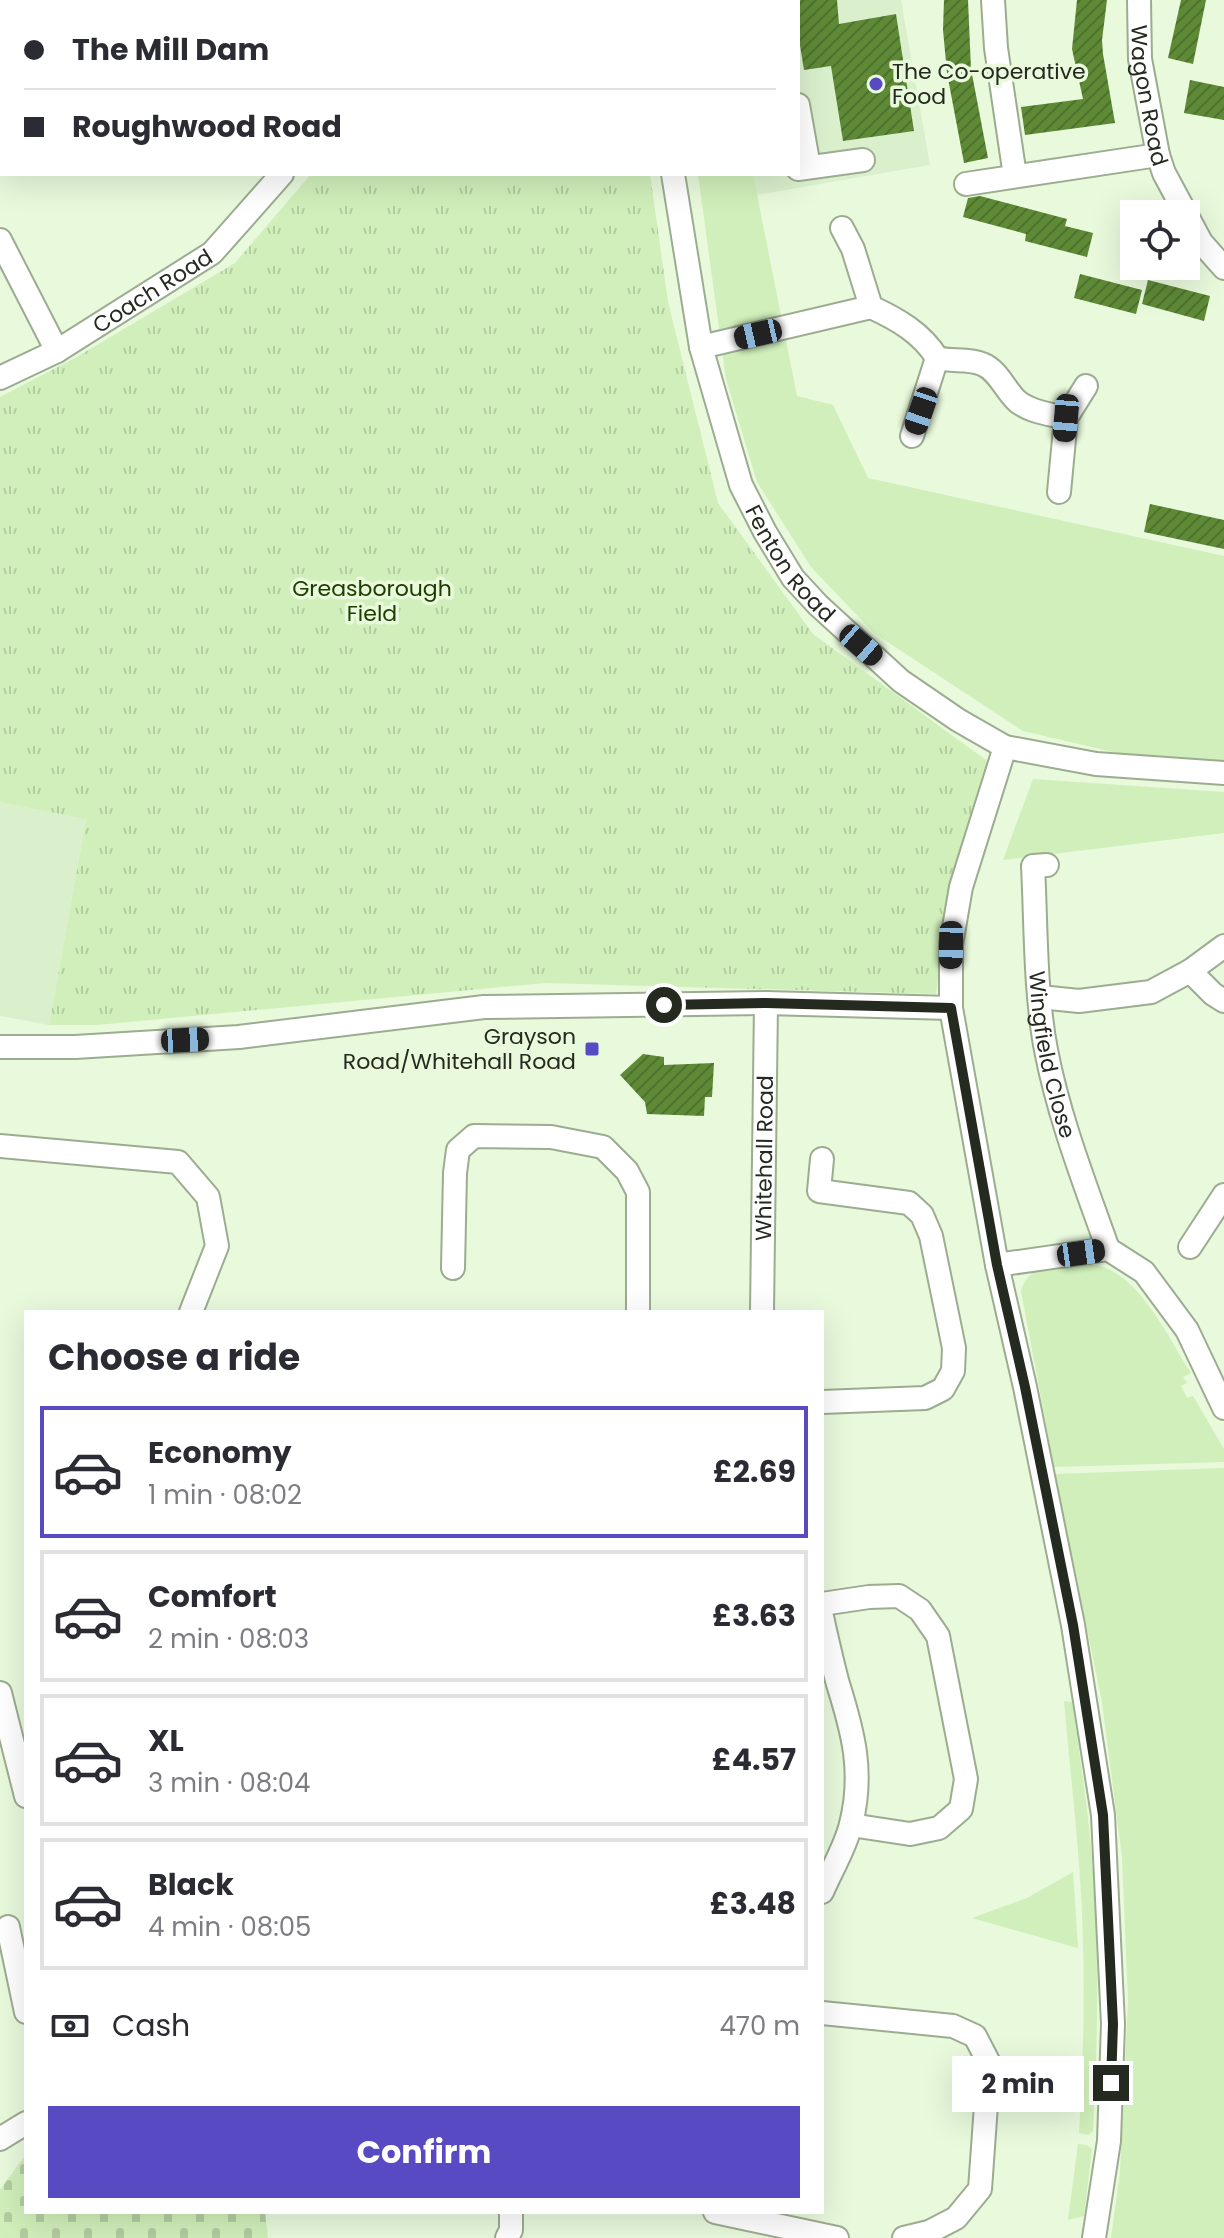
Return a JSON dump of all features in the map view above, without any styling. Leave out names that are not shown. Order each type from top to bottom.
[{"type":"street","points":[[993,0],[996,48],[1015,176]]},
{"type":"street","name":"Wagon Road","points":[[1139,0],[1140,59],[1158,155],[1164,173],[1201,242],[1224,268]]},
{"type":"street","points":[[800,130],[803,168],[863,160]]},
{"type":"street","points":[[966,184],[1158,155]]},
{"type":"street","name":"Coach Road","points":[[0,378],[57,351],[212,253],[280,176]]},
{"type":"street","name":"Fenton Road","points":[[673,176],[701,347],[741,485],[793,578],[841,628],[901,681],[1005,747],[1096,764],[1224,773]]},
{"type":"street","points":[[842,228],[859,245],[871,307]]},
{"type":"street","points":[[0,240],[57,351]]},
{"type":"street","points":[[701,347],[871,307],[893,317],[916,334],[929,345],[937,358],[912,436]]},
{"type":"street","points":[[937,358],[982,364],[995,373],[1019,403],[1036,411],[1066,418]]},
{"type":"street","points":[[1059,492],[1066,418],[1086,386]]},
{"type":"street","points":[[1005,747],[961,887],[951,945],[951,1008],[997,1265],[1073,1625],[1103,1815],[1113,2024],[1109,2141],[1094,2238]]},
{"type":"street","name":"Wingfield Close","points":[[1047,865],[1033,866],[1046,1049],[1072,1148],[1108,1249]]},
{"type":"street","points":[[1040,997],[1079,1001],[1151,992],[1190,971],[1224,946]]},
{"type":"street","points":[[1190,971],[1224,1001]]},
{"type":"street","points":[[0,1047],[75,1047],[239,1037],[484,1007],[766,1003],[951,1008]]},
{"type":"street","name":"Whitehall Road","points":[[762,1310],[766,1003]]},
{"type":"street","points":[[453,1268],[458,1150],[474,1136],[551,1137],[603,1147],[627,1171],[638,1192],[638,1310]]},
{"type":"street","points":[[0,1146],[178,1162],[208,1197],[217,1246],[192,1310]]},
{"type":"street","points":[[822,1159],[819,1191],[909,1203],[922,1215],[931,1236],[954,1348],[953,1371],[943,1389],[925,1398],[824,1402]]},
{"type":"street","points":[[1190,1247],[1224,1195]]},
{"type":"street","points":[[997,1265],[1108,1249],[1144,1272],[1187,1330],[1224,1408]]},
{"type":"street","points":[[824,1604],[899,1596],[920,1610],[938,1636],[966,1779],[961,1809],[939,1828],[910,1834],[851,1825]]},
{"type":"street","points":[[824,1634],[830,1684],[849,1717],[856,1749],[856,1784],[851,1825],[824,1887]]},
{"type":"street","points":[[0,1693],[24,1788]]},
{"type":"street","points":[[11,1926],[24,2001]]},
{"type":"street","points":[[824,2013],[953,2026],[975,2036],[989,2063],[980,2189],[956,2218],[929,2232],[904,2238]]},
{"type":"street","points":[[0,2139],[24,2124]]},
{"type":"street","points":[[507,2238],[511,2230],[511,2214]]},
{"type":"street","points":[[724,2214],[837,2238]]},
{"type":"shaded area","points":[[800,0],[901,0],[930,165],[756,195],[753,176],[800,176]]},
{"type":"shaded area","points":[[0,802],[86,818],[49,1025],[0,1016]]},
{"type":"green space","name":"Greasborough Field","points":[[309,176],[650,176],[668,302],[718,503],[813,634],[990,763],[948,906],[936,994],[545,983],[97,1025],[49,1025],[86,819],[0,802],[0,397],[75,358],[235,263]]},
{"type":"green space","points":[[698,176],[753,176],[797,396],[833,405],[868,478],[1224,556],[1224,761],[1130,756],[1023,731],[874,633],[811,567],[757,482],[726,379]]},
{"type":"green space","points":[[1033,779],[1224,792],[1224,833],[1003,860]]},
{"type":"green space","points":[[1057,1263],[1106,1268],[1120,1276],[1144,1299],[1191,1373],[1183,1377],[1187,1383],[1181,1386],[1187,1398],[1193,1396],[1224,1449],[1224,1462],[1054,1467],[1021,1291],[1034,1272]]},
{"type":"green space","points":[[1224,1468],[1224,2238],[1111,2238],[1120,2172],[1128,2001],[1122,1857],[1102,1702],[1055,1474]]},
{"type":"green space","points":[[1064,1701],[1072,1702],[1089,1828],[1095,1904],[1096,2046],[1093,2131],[1088,2135],[1079,2133],[1083,1941]]},
{"type":"green space","points":[[1073,1872],[1078,1948],[972,1918],[1027,1898]]},
{"type":"green space","points":[[1078,2144],[1092,2149],[1084,2216],[1068,2220]]},
{"type":"green space","points":[[24,2157],[24,2214],[265,2214],[268,2238],[0,2238],[0,2190]]},
{"type":"building","points":[[800,0],[837,0],[839,24],[896,14],[914,131],[843,141],[831,66],[804,70],[800,45]]},
{"type":"building","points":[[944,0],[968,0],[971,69],[988,158],[964,163],[947,73]]},
{"type":"building","points":[[1077,0],[1107,0],[1102,40],[1115,123],[1025,135],[1021,107],[1083,99],[1072,49]]},
{"type":"building","points":[[1181,0],[1206,0],[1193,64],[1168,58]]},
{"type":"building","points":[[1190,80],[1224,87],[1224,120],[1184,113]]},
{"type":"building","points":[[980,196],[1067,219],[1065,226],[1093,233],[1087,257],[1025,241],[1026,234],[963,217],[968,198]]},
{"type":"building","points":[[1080,274],[1142,290],[1136,314],[1074,298]]},
{"type":"building","points":[[1148,280],[1210,296],[1204,321],[1142,304]]},
{"type":"building","points":[[1150,504],[1224,520],[1224,549],[1144,532]]},
{"type":"building","points":[[643,1054],[664,1057],[664,1065],[714,1063],[712,1097],[705,1097],[704,1116],[647,1114],[645,1102],[620,1075]]},
{"type":"place","name":"The Co-operative Food","points":[[876,84]]},
{"type":"place","name":"Grayson Road/Whitehall Road","points":[[592,1049]]},
{"type":"route","points":[[664,1005],[766,1003],[951,1008],[997,1265],[1073,1625],[1103,1815],[1113,2024],[1111,2083]]}]
